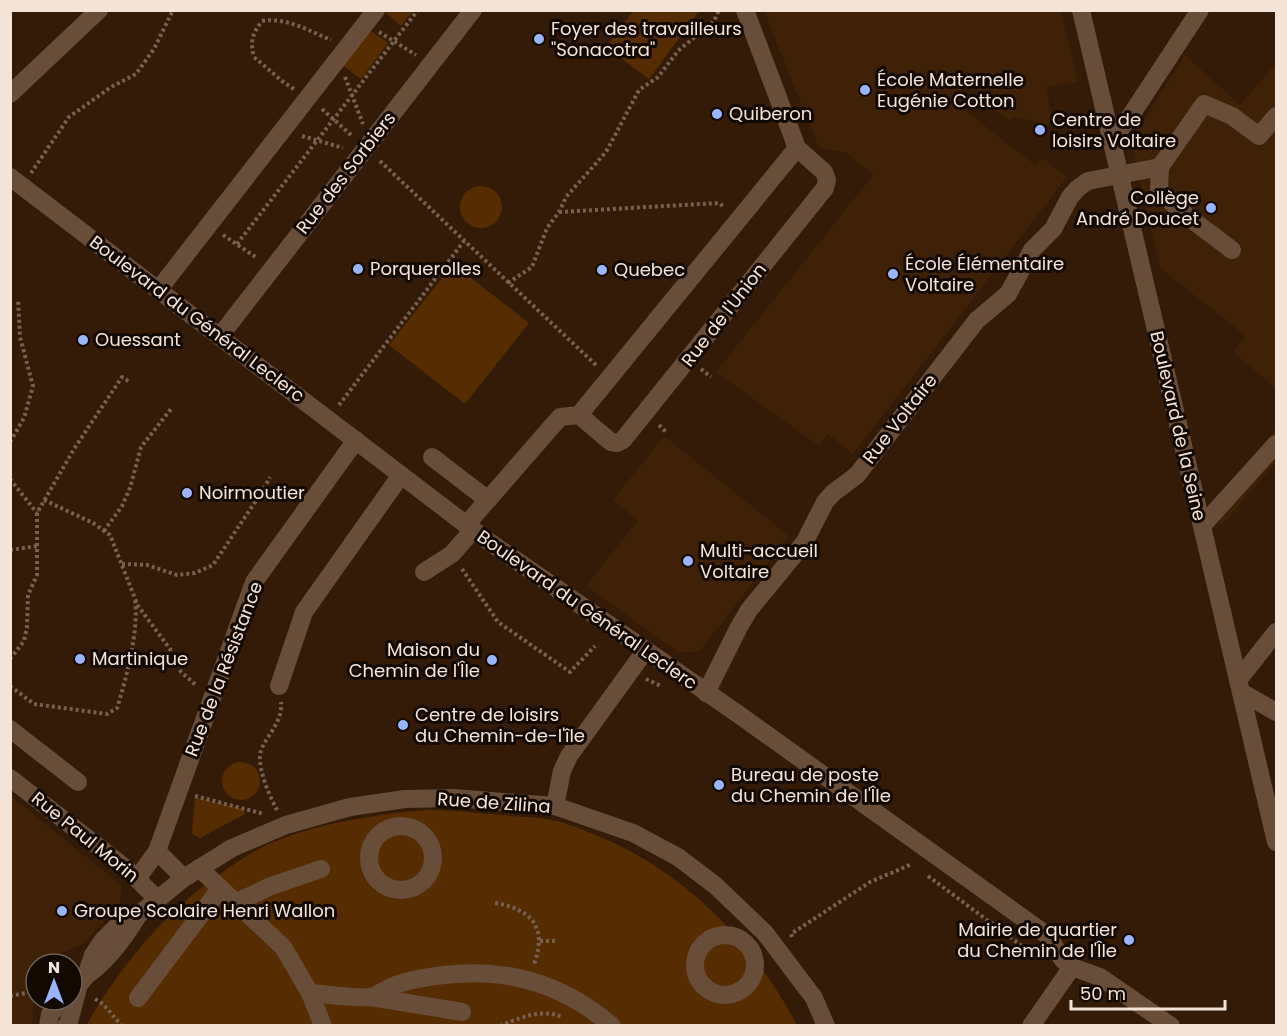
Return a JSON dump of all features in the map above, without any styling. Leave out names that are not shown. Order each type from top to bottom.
[{"type":"street","points":[[10,94],[99,10]]},
{"type":"street","name":"Rue des Sorbiers","points":[[220,336],[472,10]]},
{"type":"street","name":"Rue de l'Union","points":[[579,415],[611,442],[617,443],[622,440],[825,188],[827,180],[824,172],[797,148],[745,10]]},
{"type":"street","name":"Boulevard de la Seine","points":[[1081,10],[1276,842]]},
{"type":"street","points":[[1113,139],[1200,10]]},
{"type":"street","points":[[159,289],[371,17]]},
{"type":"street","points":[[1232,250],[1179,210],[1159,190],[1160,167],[1204,104],[1232,116],[1259,136],[1276,116]]},
{"type":"street","points":[[424,572],[452,554],[488,500],[560,417],[579,415],[797,148]]},
{"type":"street","name":"Rue Voltaire","points":[[706,693],[744,619],[804,543],[819,510],[833,493],[857,475],[977,320],[1008,294],[1032,250],[1053,229],[1070,197],[1088,181],[1160,167]]},
{"type":"street","name":"Boulevard du Général Leclerc","points":[[16,181],[470,528],[738,714],[1044,933],[1072,967]]},
{"type":"street","name":"Rue de la Résistance","points":[[137,879],[157,851],[254,582],[356,440]]},
{"type":"street","points":[[1202,526],[1276,444]]},
{"type":"street","points":[[432,457],[488,500]]},
{"type":"street","points":[[280,692],[304,612],[401,475]]},
{"type":"street","points":[[1276,632],[1240,685],[1276,712]]},
{"type":"street","points":[[555,806],[562,771],[570,756],[645,651]]},
{"type":"street","points":[[10,729],[78,782]]},
{"type":"street","name":"Rue Paul Morin","points":[[10,778],[127,869],[157,899]]},
{"type":"street","name":"Rue de Zilina","points":[[84,978],[93,955],[116,927],[137,916],[191,873],[246,841],[286,825],[350,807],[405,799],[454,798],[555,806],[633,833],[678,857],[716,886],[765,933],[814,998],[826,1026]]},
{"type":"street","points":[[405,799],[406,826]]},
{"type":"street","points":[[157,851],[220,889],[283,947],[310,993],[323,1026]]},
{"type":"street","points":[[234,903],[271,886],[321,869]]},
{"type":"street","points":[[138,998],[220,889]]},
{"type":"street","points":[[749,946],[765,933]]},
{"type":"street","points":[[1031,1026],[1072,967],[1100,977],[1152,1020],[1171,1026]]},
{"type":"street","points":[[371,997],[389,987],[411,980],[459,973],[489,972],[528,980],[579,1001],[612,1026]]},
{"type":"street","points":[[310,993],[371,997],[462,1012]]},
{"type":"street","name":"Rue de Zilina","points":[[48,1026],[53,1012]]},
{"type":"street","name":"Rue de Zilina","points":[[66,1026],[72,1012]]},
{"type":"path","points":[[16,181],[69,117],[111,87],[136,74],[154,49],[173,10]]},
{"type":"path","points":[[237,244],[418,10]]},
{"type":"path","points":[[508,283],[532,267],[547,228],[559,212],[566,196],[606,152],[639,90],[658,77],[678,51],[714,21],[718,10]]},
{"type":"path","points":[[371,17],[394,42],[431,64]]},
{"type":"path","points":[[366,148],[343,54],[291,23],[273,19],[262,21],[252,37],[254,57],[282,81],[309,98],[366,148],[610,378]]},
{"type":"path","points":[[283,131],[317,140],[366,148]]},
{"type":"path","points":[[559,212],[718,203],[740,218]]},
{"type":"path","points":[[341,403],[464,241]]},
{"type":"path","points":[[10,442],[24,418],[33,386],[20,337],[18,299]]},
{"type":"path","points":[[10,659],[24,641],[28,595],[37,575],[37,513],[74,449],[122,377],[130,382]]},
{"type":"path","points":[[104,531],[122,506],[130,488],[141,447],[171,410]]},
{"type":"path","points":[[645,413],[667,432]]},
{"type":"path","points":[[123,564],[147,565],[177,575],[195,573],[213,565],[270,477]]},
{"type":"path","points":[[10,479],[37,513]]},
{"type":"path","points":[[44,500],[93,523],[110,535],[138,606],[170,649],[181,672],[211,697]]},
{"type":"path","points":[[10,550],[37,546]]},
{"type":"path","points":[[452,554],[498,622],[570,672],[595,646]]},
{"type":"path","points":[[10,686],[34,704],[107,714],[117,708],[132,644],[135,606],[133,591]]},
{"type":"path","points":[[179,792],[280,816],[268,790],[260,753],[280,715],[280,692]]},
{"type":"path","points":[[782,954],[793,946],[791,934],[870,882],[912,864]]},
{"type":"path","points":[[495,903],[521,910],[534,922],[540,941],[539,952],[528,980]]},
{"type":"path","points":[[540,941],[555,941]]},
{"type":"path","points":[[84,994],[103,1004],[122,1026]]},
{"type":"path","points":[[500,1026],[537,1014],[558,1015],[570,1020]]},
{"type":"shaded area","points":[[383,10],[413,11],[401,26]]},
{"type":"shaded area","points":[[634,10],[699,11],[649,79],[606,47]]},
{"type":"shaded area","name":"École Élémentaire Voltaire","points":[[764,11],[1061,11],[1078,82],[1046,87],[1051,111],[1048,125],[1015,117],[1008,120],[981,99],[983,96],[968,84],[960,93],[967,100],[961,107],[1035,165],[1043,158],[1067,177],[853,454],[828,434],[819,446],[716,372],[873,175],[847,153],[819,148]]},
{"type":"shaded area","points":[[369,30],[388,43],[361,79],[342,65]]},
{"type":"shaded area","name":"Collège André Doucet","points":[[1185,55],[1240,105],[1276,63],[1276,389],[1233,352],[1246,336],[1160,268],[1132,147],[1134,135]]},
{"type":"shaded area","points":[[481,186],[489,187],[496,192],[501,199],[501,215],[496,222],[489,227],[481,228],[473,227],[466,222],[461,215],[460,207],[461,199],[466,192],[473,187]]},
{"type":"shaded area","points":[[453,264],[529,323],[465,404],[389,345]]},
{"type":"shaded area","points":[[1276,429],[1276,462],[1221,526],[1215,500]]},
{"type":"shaded area","name":"Multi-accueil Voltaire","points":[[664,436],[789,536],[700,651],[679,653],[586,586],[638,520],[613,500]]},
{"type":"shaded area","points":[[241,762],[248,763],[254,768],[259,774],[259,788],[254,794],[248,799],[241,800],[234,799],[228,794],[223,788],[222,781],[223,774],[228,768],[234,763]]},
{"type":"shaded area","name":"Groupe Scolaire Henri Wallon","points":[[11,796],[122,886],[120,904],[84,943],[63,952],[24,952],[24,1012],[33,1012],[32,1025],[11,1025]]},
{"type":"shaded area","points":[[195,797],[243,809],[245,814],[200,838],[192,834]]},
{"type":"shaded area","points":[[428,810],[554,820],[612,842],[642,858],[670,876],[720,918],[762,969],[797,1025],[86,1026],[116,979],[150,936],[189,898],[243,858],[270,843],[331,824],[371,816]]},
{"type":"place","name":"Foyer des travailleurs \"Sonacotra\"","points":[[539,39]]},
{"type":"place","name":"École Maternelle Eugénie Cotton","points":[[865,90]]},
{"type":"place","name":"Quiberon","points":[[717,114]]},
{"type":"place","name":"Centre de loisirs Voltaire","points":[[1040,130]]},
{"type":"place","name":"Collège André Doucet","points":[[1211,208]]},
{"type":"place","name":"Porquerolles","points":[[358,269]]},
{"type":"place","name":"Quebec","points":[[602,270]]},
{"type":"place","name":"École Élémentaire Voltaire","points":[[893,274]]},
{"type":"place","name":"Ouessant","points":[[83,340]]},
{"type":"place","name":"Noirmoutier","points":[[187,493]]},
{"type":"place","name":"Multi-accueil Voltaire","points":[[688,561]]},
{"type":"place","name":"Martinique","points":[[80,659]]},
{"type":"place","name":"Maison du Chemin de l'Île","points":[[492,660]]},
{"type":"place","name":"Centre de loisirs du Chemin-de-l'île","points":[[403,725]]},
{"type":"place","name":"Bureau de poste du Chemin de l'Île","points":[[719,785]]},
{"type":"place","name":"Groupe Scolaire Henri Wallon","points":[[62,911]]},
{"type":"place","name":"Mairie de quartier du Chemin de l'Île","points":[[1129,940]]}]
